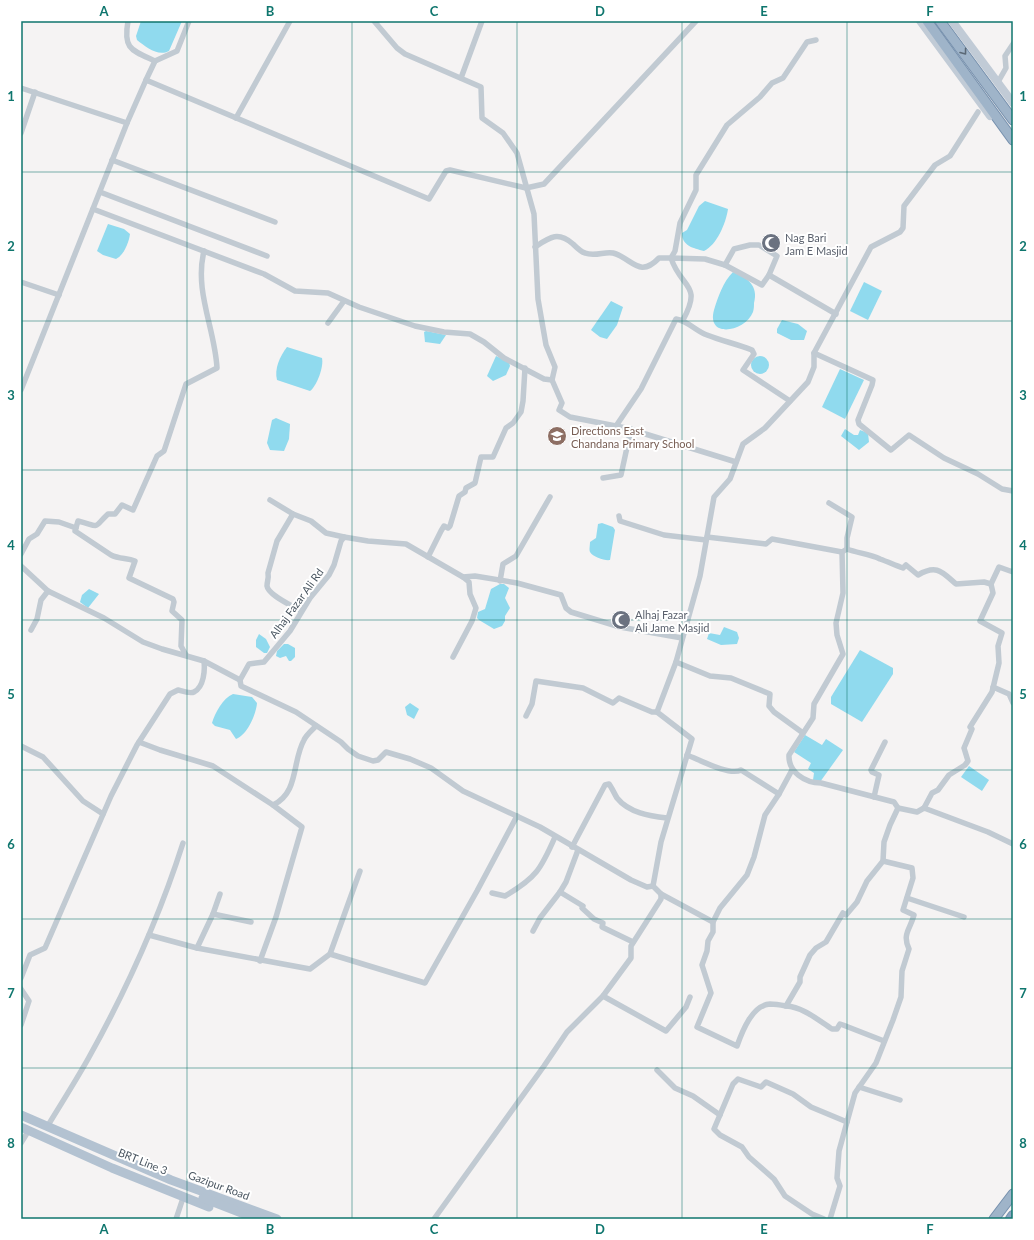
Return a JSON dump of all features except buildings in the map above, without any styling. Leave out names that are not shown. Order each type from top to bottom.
[{"type":"highway","points":[[927,21],[1013,140]]},
{"type":"highway","points":[[940,21],[1013,120]]},
{"type":"highway","points":[[994,1219],[1013,1194]]},
{"type":"main road","points":[[920,21],[1013,145]]},
{"type":"main road","points":[[952,21],[1013,104]]},
{"type":"main road","name":"Gazipur Road","points":[[21,1115],[171,1180],[277,1219]]},
{"type":"main road","name":"BRT Line 3","points":[[21,1121],[126,1168],[257,1219]]},
{"type":"main road","points":[[25,1129],[183,1198],[244,1219]]},
{"type":"street","points":[[128,21],[126,34],[128,45],[132,50],[155,61]]},
{"type":"street","points":[[21,390],[112,160],[146,80],[155,61],[177,51],[190,21]]},
{"type":"street","points":[[236,118],[290,21]]},
{"type":"street","points":[[374,21],[397,48],[405,54],[481,87],[482,118],[503,133],[517,153],[534,214],[538,300],[546,345],[555,367],[552,380],[562,403],[559,410],[570,417],[631,429],[736,462]]},
{"type":"street","points":[[461,78],[482,21]]},
{"type":"street","points":[[146,80],[429,199],[446,172],[450,170],[526,188],[544,184],[696,21]]},
{"type":"street","points":[[683,320],[691,305],[692,297],[686,283],[674,269],[671,258],[675,251],[680,224],[696,190],[698,182],[696,175],[727,126],[760,97],[772,83],[782,78],[807,42],[816,40]]},
{"type":"street","points":[[998,82],[1006,68],[1005,56],[1013,44]]},
{"type":"street","points":[[21,88],[127,123]]},
{"type":"street","points":[[21,133],[35,92]]},
{"type":"street","points":[[657,712],[676,662],[700,576],[714,497],[730,479],[743,444],[766,428],[808,382],[814,367],[814,353],[871,247],[900,232],[902,228],[904,206],[935,165],[950,156],[978,112]]},
{"type":"street","points":[[112,160],[275,222]]},
{"type":"street","points":[[100,192],[267,256]]},
{"type":"street","points":[[93,209],[264,274],[295,291],[328,293],[344,301],[416,326],[444,332],[470,334],[484,342],[504,358],[544,379],[552,380]]},
{"type":"street","points":[[535,247],[558,236],[564,237],[585,253],[594,255],[612,253],[634,265],[643,268],[653,265],[659,258],[705,259],[725,265],[759,284],[762,284],[769,275],[777,256],[759,245],[750,245],[734,249],[725,265]]},
{"type":"street","points":[[186,655],[181,646],[182,620],[172,611],[174,602],[173,599],[129,578],[135,562],[123,557],[117,558],[111,555],[76,533],[76,528],[78,521],[96,526],[100,525],[108,514],[115,514],[122,505],[133,510],[157,456],[164,451],[186,384],[217,368],[216,355],[202,292],[201,261],[204,251]]},
{"type":"street","points":[[769,275],[836,314]]},
{"type":"street","points":[[21,282],[59,295]]},
{"type":"street","points":[[328,323],[344,301]]},
{"type":"street","points":[[616,426],[641,389],[676,319],[683,320],[695,330],[708,336],[730,341],[752,350],[754,354],[743,370],[790,401]]},
{"type":"street","points":[[814,353],[873,380],[858,420],[859,424],[890,450],[909,435],[944,458],[978,474],[1002,489],[1013,491]]},
{"type":"street","points":[[428,558],[441,530],[444,526],[448,528],[450,526],[459,496],[465,492],[466,488],[475,483],[481,457],[493,457],[506,428],[514,423],[521,412],[525,368]]},
{"type":"street","points":[[603,478],[621,475],[631,429]]},
{"type":"street","points":[[500,581],[502,564],[516,556],[550,497]]},
{"type":"street","points":[[270,500],[293,514],[311,521],[326,532],[368,541],[406,544],[469,582],[470,594],[476,608],[472,622],[453,657]]},
{"type":"street","points":[[829,503],[852,517],[844,550],[843,593],[836,623],[837,635],[843,654],[814,704],[813,718],[789,755],[789,762],[792,770],[813,783],[821,783],[894,802],[898,808],[917,812],[924,808],[932,793],[938,790],[949,775],[964,765],[968,760],[964,748],[972,729],[970,727],[981,711],[993,687],[999,663],[998,646],[1002,633],[980,621],[993,593],[991,584],[999,567],[1013,572]]},
{"type":"street","points":[[293,514],[277,541],[268,573],[269,578],[267,586],[270,592],[301,611]]},
{"type":"street","points":[[619,516],[620,521],[664,535],[766,544],[772,539],[844,550],[880,558],[887,563],[903,568],[906,566],[918,575],[927,570],[934,569],[944,573],[956,584],[984,582],[991,584]]},
{"type":"street","points":[[21,554],[23,544],[37,534],[45,521],[59,522],[76,528]]},
{"type":"street","name":"Alhaj Fazar Ali Rd","points":[[240,680],[249,664],[266,660],[290,631],[301,611],[332,570],[341,541],[344,537]]},
{"type":"street","points":[[21,566],[48,591],[104,618],[143,642],[204,661],[240,680],[241,686],[244,688],[278,702],[341,742],[358,756],[373,761],[378,760],[386,752],[410,759],[431,768],[463,791],[517,816],[642,885],[653,886],[661,894],[712,922]]},
{"type":"street","points":[[463,578],[475,576],[529,586],[560,595],[566,608],[571,612],[640,632],[682,638]]},
{"type":"street","points":[[31,630],[37,619],[41,600],[48,591]]},
{"type":"street","points":[[21,978],[30,955],[45,948],[110,796],[139,742],[170,694],[178,690],[195,692],[205,673],[204,661]]},
{"type":"street","points":[[676,662],[710,676],[731,678],[770,694],[769,706],[774,712],[803,733]]},
{"type":"street","points":[[526,716],[532,704],[536,681],[583,688],[613,703],[620,698],[652,712],[657,712],[692,739],[661,842],[653,886]]},
{"type":"street","points":[[993,687],[1009,694],[1013,703]]},
{"type":"street","points":[[274,805],[282,800],[292,783],[304,740],[316,726]]},
{"type":"street","points":[[139,742],[213,766],[274,805],[302,827],[276,917],[260,961]]},
{"type":"street","points":[[874,797],[879,775],[871,770],[884,742]]},
{"type":"street","points":[[21,746],[43,757],[83,801],[103,814]]},
{"type":"street","points":[[687,755],[727,771],[738,772],[741,770],[779,794]]},
{"type":"street","points":[[792,770],[779,794],[764,815],[751,867],[742,881],[720,908],[712,922],[714,932],[708,942],[707,951],[702,965],[711,993],[697,1027],[737,1046],[745,1027],[756,1010],[770,1004],[797,1008],[806,1012],[832,1029],[837,1029],[840,1024],[884,1041]]},
{"type":"street","points":[[572,847],[605,785],[608,784],[617,798],[628,807],[640,813],[668,818]]},
{"type":"street","points":[[786,1006],[800,982],[800,977],[810,956],[816,948],[826,942],[843,913],[846,915],[857,902],[867,881],[882,861],[886,837],[898,808]]},
{"type":"street","points":[[924,808],[988,832],[1013,844]]},
{"type":"street","points":[[330,954],[425,983],[481,884],[517,816]]},
{"type":"street","points":[[492,893],[505,896],[530,880],[539,870],[555,837]]},
{"type":"street","points":[[47,1127],[88,1059],[149,935],[166,894],[183,843]]},
{"type":"street","points":[[533,931],[540,918],[566,882],[578,850]]},
{"type":"street","points":[[830,1219],[840,1186],[837,1178],[838,1161],[855,1093],[876,1063],[901,997],[902,971],[909,949],[905,941],[906,934],[914,915],[903,910],[913,878],[912,868],[882,861]]},
{"type":"street","points":[[149,935],[197,948],[309,970],[330,954],[360,872]]},
{"type":"street","points":[[560,892],[583,906],[582,908],[594,919],[603,923],[602,927],[633,942]]},
{"type":"street","points":[[197,948],[213,914],[220,894]]},
{"type":"street","points":[[434,1219],[568,1032],[603,996],[631,958],[630,946],[661,899],[661,894]]},
{"type":"street","points":[[907,898],[964,918]]},
{"type":"street","points":[[213,914],[251,922]]},
{"type":"street","points":[[21,989],[29,1000],[21,1025]]},
{"type":"street","points":[[603,996],[666,1031],[686,1007],[690,997]]},
{"type":"street","points":[[657,1070],[676,1088],[693,1096],[720,1115]]},
{"type":"street","points":[[824,1219],[812,1214],[785,1196],[774,1179],[749,1157],[742,1147],[720,1135],[714,1129],[733,1084],[738,1079],[761,1087],[766,1082],[793,1094],[811,1108],[847,1122]]},
{"type":"street","points":[[859,1087],[900,1100]]},
{"type":"street","points":[[21,1143],[25,1129]]},
{"type":"street","points":[[176,1219],[183,1198]]},
{"type":"water","points":[[141,21],[182,21],[169,51],[165,53],[156,52],[137,40],[136,36]]},
{"type":"water","points":[[705,201],[728,209],[725,221],[717,239],[704,251],[686,244],[682,237],[682,233],[687,230],[699,206]]},
{"type":"water","points":[[108,224],[124,229],[130,234],[126,248],[116,259],[103,255],[97,251]]},
{"type":"water","points":[[733,272],[751,283],[755,292],[753,311],[749,319],[735,328],[721,329],[716,325],[713,319],[714,310],[724,285]]},
{"type":"water","points":[[864,282],[882,291],[868,320],[850,311]]},
{"type":"water","points":[[611,301],[623,307],[617,325],[607,339],[600,337],[591,330]]},
{"type":"water","points":[[782,320],[798,324],[807,331],[804,340],[791,340],[777,333],[777,329]]},
{"type":"water","points":[[426,331],[446,335],[440,344],[425,342],[424,332]]},
{"type":"water","points":[[287,347],[322,358],[322,366],[319,376],[315,385],[310,391],[277,380],[276,371],[278,363]]},
{"type":"water","points":[[496,356],[509,362],[510,366],[506,375],[493,381],[487,376]]},
{"type":"water","points":[[760,356],[766,359],[769,365],[766,371],[760,374],[754,371],[751,365],[754,359]]},
{"type":"water","points":[[840,369],[864,380],[845,419],[822,407]]},
{"type":"water","points":[[276,418],[290,424],[289,439],[284,451],[270,450],[267,443],[272,420]]},
{"type":"water","points":[[845,429],[854,435],[858,435],[860,430],[868,433],[869,442],[859,450],[841,436]]},
{"type":"water","points":[[602,523],[613,527],[615,530],[610,560],[596,557],[590,551],[590,542],[596,538],[598,524]]},
{"type":"water","points":[[500,584],[504,584],[509,588],[505,598],[510,608],[505,616],[505,621],[502,626],[494,629],[477,618],[478,612],[485,609],[491,589]]},
{"type":"water","points":[[89,589],[99,594],[88,608],[80,602],[82,595]]},
{"type":"water","points":[[724,627],[737,632],[739,638],[737,644],[721,645],[707,639],[709,633],[720,635]]},
{"type":"water","points":[[259,634],[266,639],[270,647],[267,653],[264,653],[256,647],[256,640]]},
{"type":"water","points":[[284,644],[288,644],[295,648],[295,657],[291,661],[289,661],[286,656],[280,658],[276,656],[277,651]]},
{"type":"water","points":[[860,650],[893,668],[893,674],[862,722],[831,704],[831,697]]},
{"type":"water","points":[[233,694],[252,697],[257,703],[255,713],[250,724],[244,733],[236,739],[230,730],[215,726],[212,723],[220,706],[229,696]]},
{"type":"water","points":[[410,703],[419,709],[414,719],[407,715],[405,707]]},
{"type":"water","points":[[805,735],[822,745],[826,739],[843,750],[820,782],[813,780],[814,773],[808,769],[811,763],[794,752]]},
{"type":"water","points":[[969,766],[989,780],[982,791],[961,777]]},
{"type":"place","name":"Nag Bari Jam E Masjid","points":[[771,243]]},
{"type":"place","name":"Directions East Chandana Primary School","points":[[557,436]]},
{"type":"place","name":"Alhaj Fazar Ali Jame Masjid","points":[[621,620]]}]
